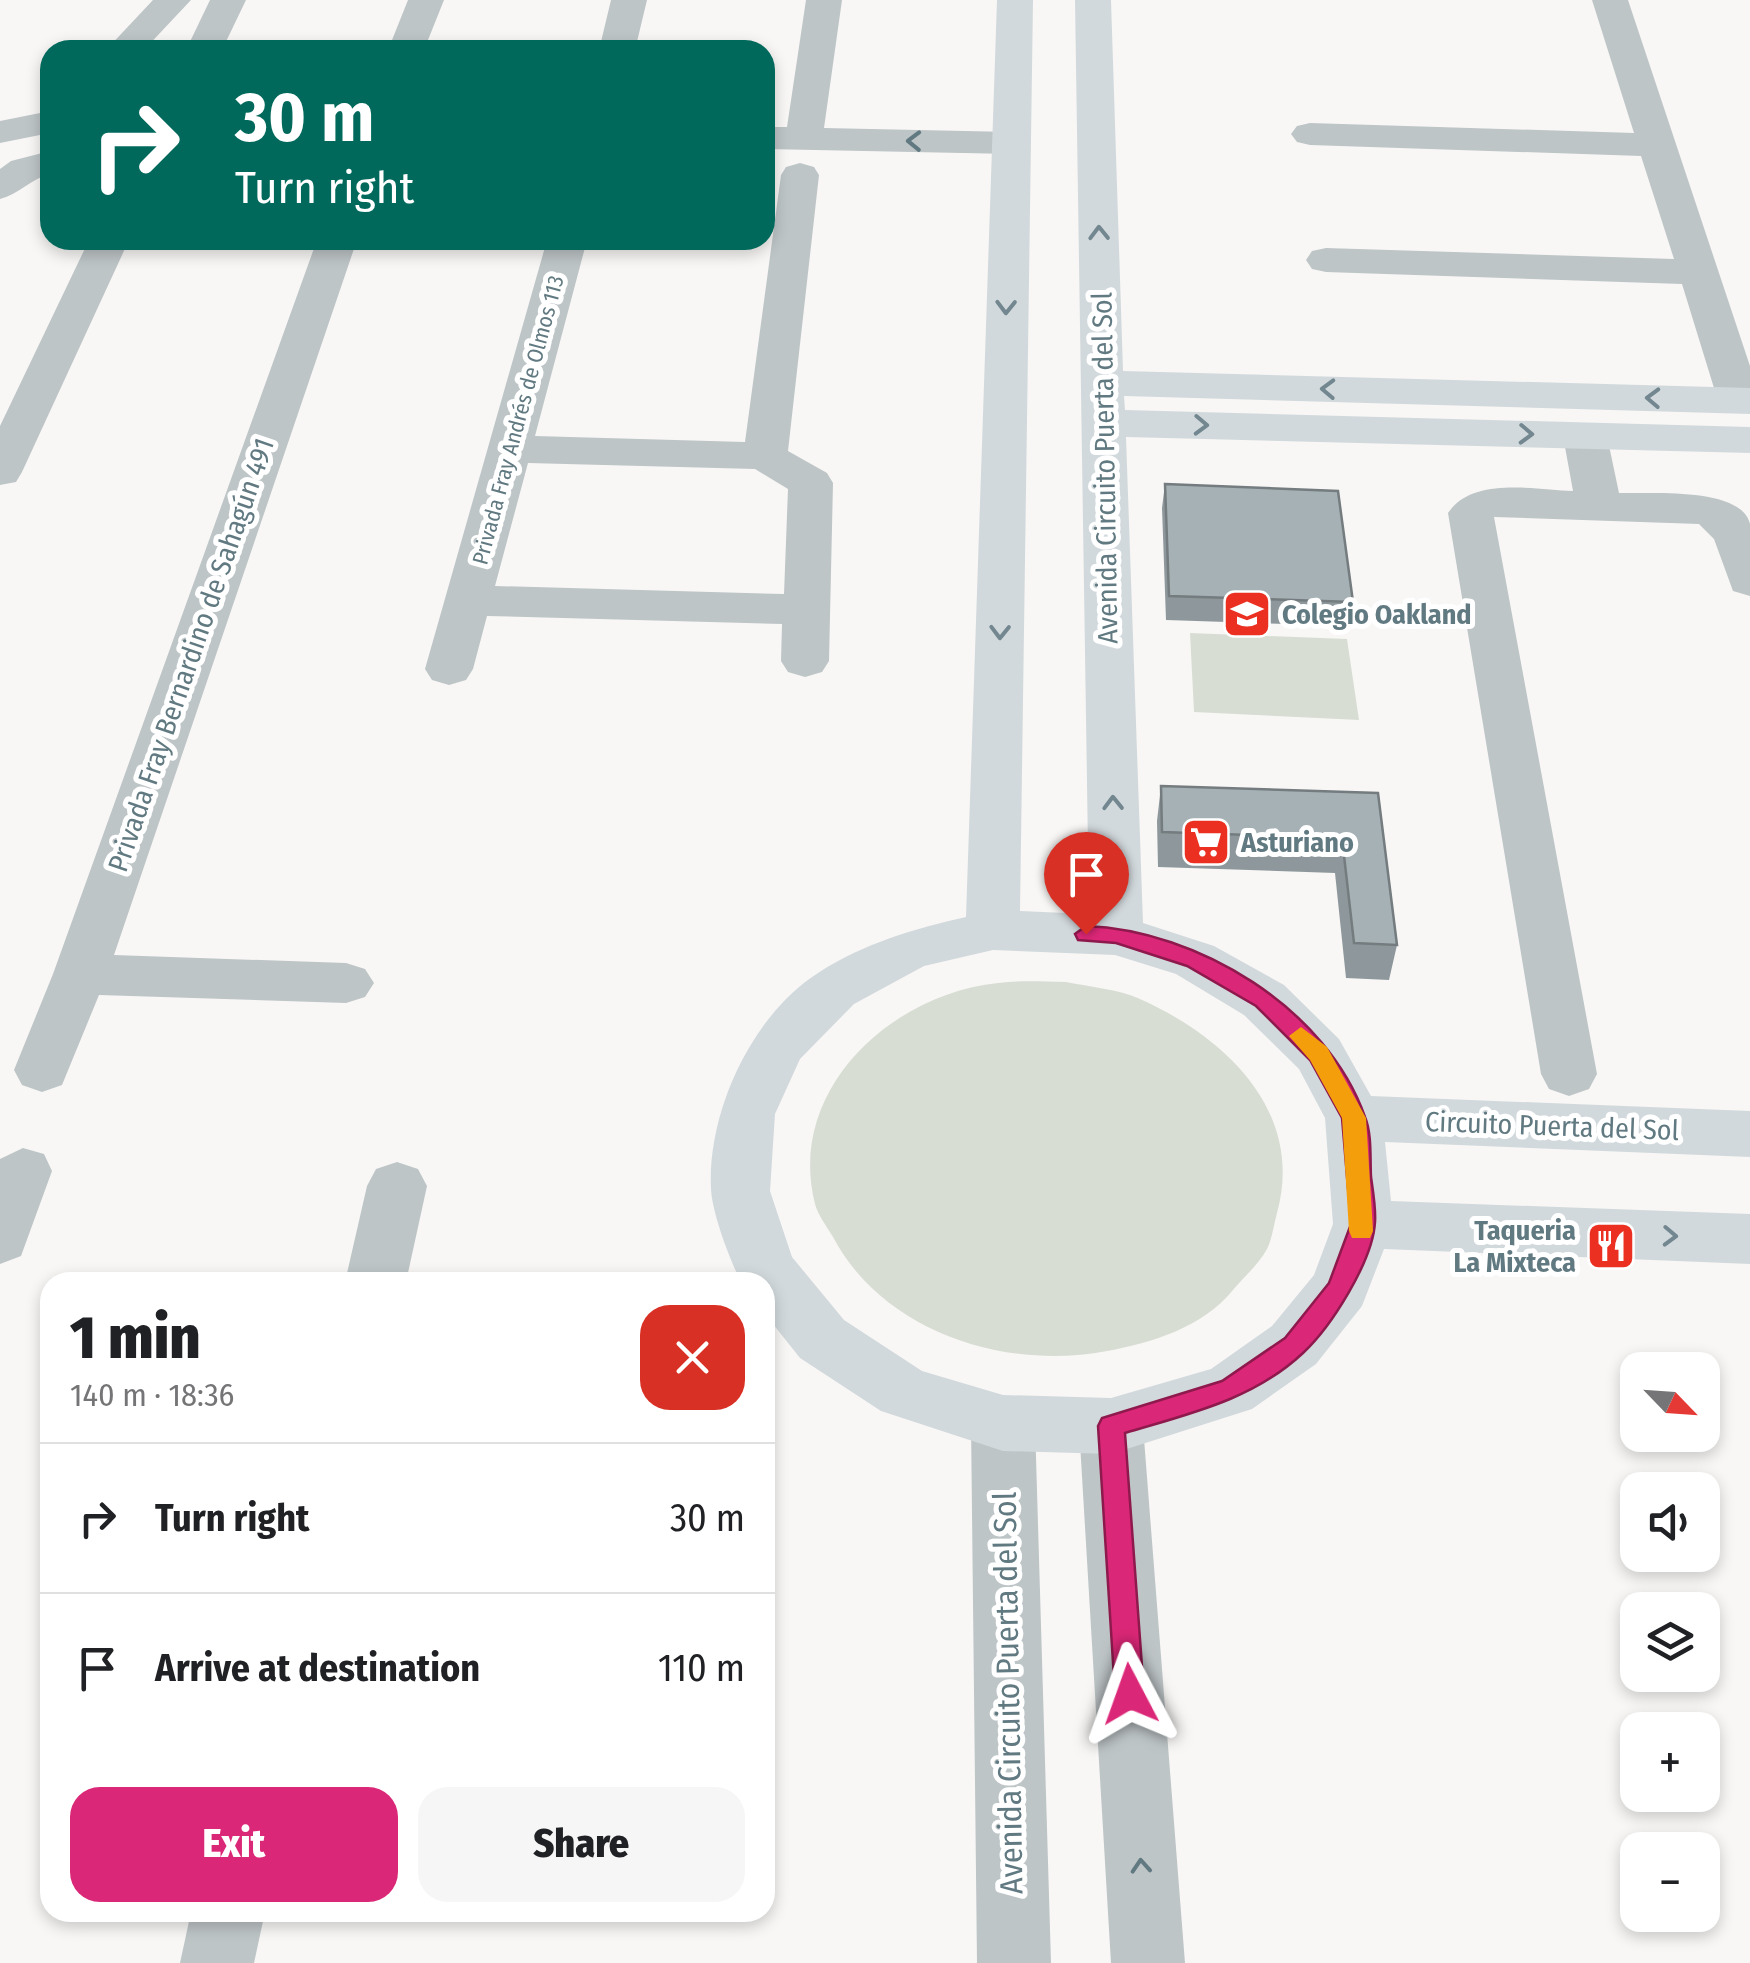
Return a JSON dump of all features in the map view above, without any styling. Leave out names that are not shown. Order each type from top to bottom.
[{"type":"street","points":[[134,40],[173,0]]},
{"type":"street","points":[[209,40],[228,0]]},
{"type":"street","points":[[410,40],[426,0]]},
{"type":"street","points":[[619,40],[629,0]]},
{"type":"street","points":[[765,456],[824,0]]},
{"type":"street","points":[[994,930],[997,168],[1014,0]]},
{"type":"street","name":"Avenida Circuito Puerta del Sol","points":[[1093,0],[1116,935]]},
{"type":"street","points":[[1610,0],[1747,414]]},
{"type":"street","points":[[0,132],[40,124]]},
{"type":"street","points":[[1310,134],[1658,145]]},
{"type":"street","points":[[775,146],[802,166],[997,168]]},
{"type":"street","points":[[0,188],[25,169],[40,165]]},
{"type":"street","points":[[0,472],[103,250]]},
{"type":"street","name":"Privada Fray Bernardino de Sahagún 491","points":[[42,1070],[80,974],[333,250]]},
{"type":"street","name":"Privada Fray Andrés de Olmos 113","points":[[449,669],[564,250]]},
{"type":"street","points":[[1326,260],[1700,272]]},
{"type":"street","points":[[1103,403],[1472,413],[1747,414]]},
{"type":"street","points":[[1472,413],[1585,436],[1747,414]]},
{"type":"street","points":[[1585,436],[1599,506]]},
{"type":"street","points":[[510,449],[765,456],[812,483],[805,661]]},
{"type":"street","points":[[1569,1074],[1470,521],[1477,507],[1486,504],[1696,508],[1720,514],[1733,529],[1750,582]]},
{"type":"street","name":"Privada Fray Andrés de Olmos 113","points":[[468,600],[806,610]]},
{"type":"street","points":[[768,1272],[740,1191],[746,1114],[778,1046],[835,989],[909,950],[994,930],[1116,935],[1194,960],[1264,1000],[1319,1054],[1354,1118],[1363,1224],[1340,1288],[1294,1345],[1230,1390],[1111,1426],[1003,1422],[903,1392],[822,1339],[775,1280]]},
{"type":"street","points":[[80,974],[346,984]]},
{"type":"street","name":"Circuito Puerta del Sol","points":[[1354,1118],[1750,1134]]},
{"type":"street","points":[[0,1238],[22,1171]]},
{"type":"street","points":[[377,1272],[397,1186]]},
{"type":"street","points":[[1363,1224],[1750,1239]]},
{"type":"street","name":"Avenida Circuito Puerta del Sol","points":[[1003,1422],[1014,1963]]},
{"type":"street","points":[[1111,1426],[1148,1963]]},
{"type":"street","points":[[217,1963],[226,1922]]},
{"type":"shaded area","points":[[1190,633],[1347,639],[1359,720],[1194,712]]},
{"type":"shaded area","points":[[1007,982],[1066,982],[1140,999],[1171,1015],[1201,1034],[1251,1082],[1268,1110],[1279,1142],[1283,1176],[1277,1213],[1267,1249],[1256,1265],[1221,1303],[1176,1331],[1124,1348],[1068,1356],[989,1349],[915,1320],[883,1298],[855,1270],[815,1204],[810,1162],[816,1123],[832,1087],[855,1055],[885,1028],[920,1006],[958,991]]},
{"type":"building","points":[[1165,484],[1338,491],[1353,602],[1169,596]]},
{"type":"building","points":[[1161,786],[1378,793],[1397,945],[1354,943],[1342,838],[1162,832]]},
{"type":"slow traffic","points":[[1301,1036],[1319,1054],[1354,1118],[1361,1231]]},
{"type":"place","name":"Colegio Oakland","points":[[1247,614]]},
{"type":"place","name":"Asturiano","points":[[1206,842]]},
{"type":"place","name":"Taqueria La Mixteca","points":[[1611,1246]]},
{"type":"route","points":[[1086,934],[1116,935],[1194,960],[1264,1000],[1319,1054],[1354,1118],[1363,1224],[1340,1288],[1294,1345],[1230,1390],[1111,1426],[1130,1694]]}]
